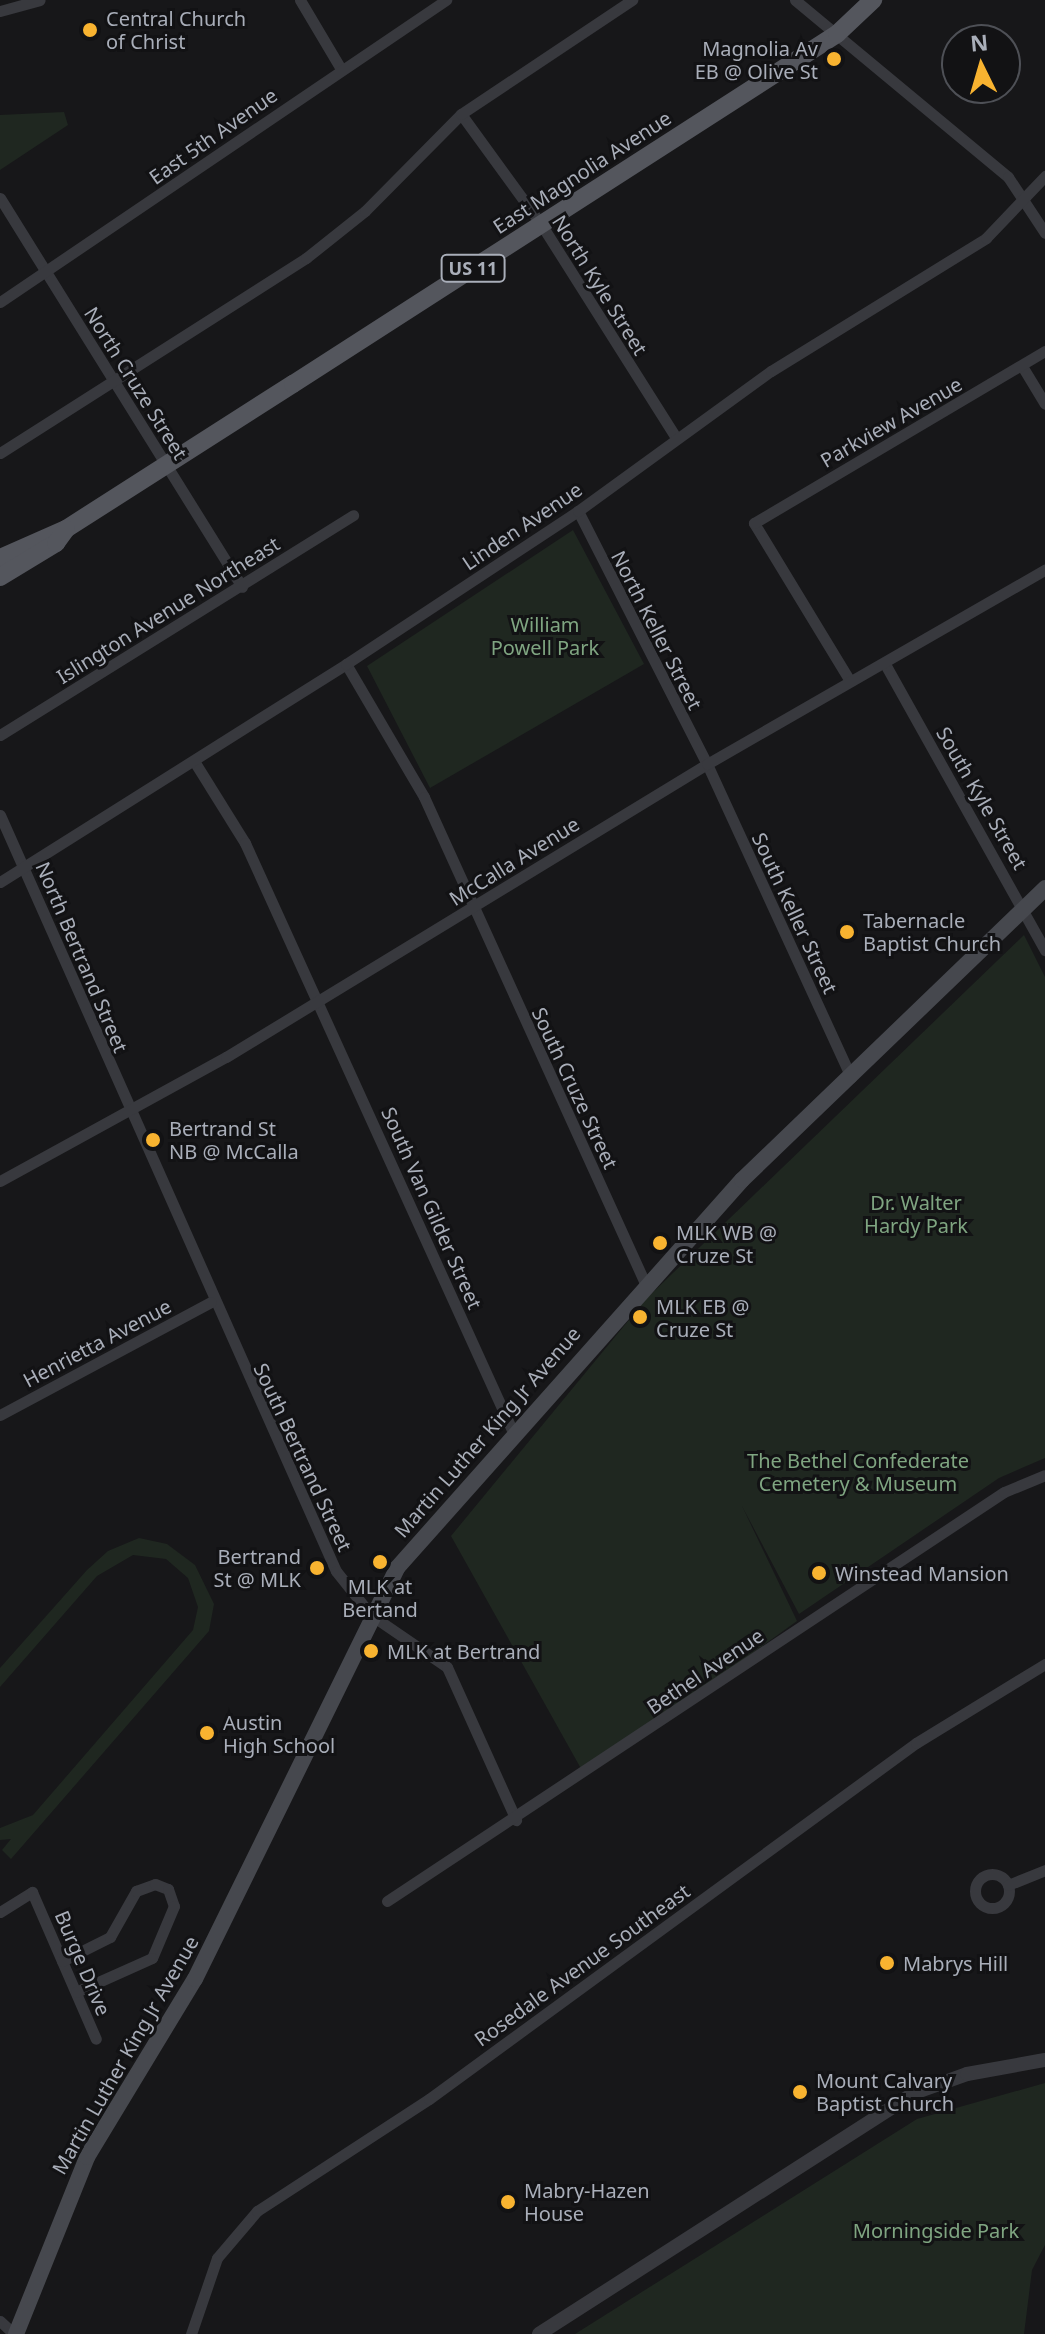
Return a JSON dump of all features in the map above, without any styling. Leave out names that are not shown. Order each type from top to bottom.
[{"type":"main road","name":"East Magnolia Avenue","points":[[0,558],[66,529],[837,34],[873,0]]},
{"type":"main road","name":"East Magnolia Avenue","points":[[0,577],[56,543],[66,529]]},
{"type":"main road","name":"Martin Luther King Jr Avenue","points":[[15,2334],[81,2169],[195,1979],[371,1615],[424,1530],[645,1283],[1045,888]]},
{"type":"street","points":[[0,11],[40,0]]},
{"type":"street","points":[[300,0],[341,69]]},
{"type":"street","name":"East 5th Avenue","points":[[0,302],[446,0]]},
{"type":"street","points":[[0,453],[338,235],[461,114],[632,0]]},
{"type":"street","points":[[795,0],[1008,177],[1045,233]]},
{"type":"street","name":"North Kyle Street","points":[[461,114],[541,224],[677,439]]},
{"type":"street","name":"Linden Avenue","points":[[0,882],[346,664],[578,511],[771,371],[986,238],[1045,176]]},
{"type":"street","name":"North Cruze Street","points":[[0,198],[44,274],[242,587]]},
{"type":"street","name":"Parkview Avenue","points":[[850,681],[754,523],[1045,351]]},
{"type":"street","points":[[1022,366],[1045,404]]},
{"type":"street","name":"North Keller Street","points":[[578,511],[707,764]]},
{"type":"street","name":"Islington Avenue Northeast","points":[[0,735],[353,515]]},
{"type":"street","name":"McCalla Avenue","points":[[0,1181],[129,1114],[707,764],[1045,570]]},
{"type":"street","points":[[346,664],[424,797],[472,908]]},
{"type":"street","name":"South Kyle Street","points":[[885,664],[1045,950]]},
{"type":"street","name":"South Van Gilder Street","points":[[194,761],[245,843],[512,1430]]},
{"type":"street","name":"South Keller Street","points":[[707,764],[851,1077]]},
{"type":"street","name":"North Bertrand Street","points":[[0,815],[129,1114]]},
{"type":"street","name":"South Cruze Street","points":[[472,908],[645,1283]]},
{"type":"street","name":"South Bertrand Street","points":[[129,1114],[211,1302],[336,1571],[371,1615],[447,1667],[516,1820]]},
{"type":"street","name":"Henrietta Avenue","points":[[0,1415],[211,1302]]},
{"type":"street","name":"Bethel Avenue","points":[[387,1901],[516,1820],[1004,1492],[1045,1475]]},
{"type":"street","name":"Rosedale Avenue Southeast","points":[[191,2334],[217,2258],[257,2211],[429,2099],[916,1743],[1045,1664]]},
{"type":"street","points":[[1008,1885],[1045,1870]]},
{"type":"street","points":[[62,1961],[110,1937],[136,1891],[155,1884],[168,1889],[174,1906],[152,1958],[76,1992]]},
{"type":"street","name":"Burge Drive","points":[[0,1912],[32,1892],[96,2039]]},
{"type":"street","points":[[539,2334],[914,2093],[967,2074],[1045,2060]]},
{"type":"street","points":[[0,2321],[15,2334]]},
{"type":"green space","points":[[64,112],[68,125],[0,170],[0,115]]},
{"type":"green space","name":"William Powell Park","points":[[573,530],[644,664],[430,788],[367,666]]},
{"type":"green space","points":[[1024,935],[1045,977],[1045,1458],[999,1478],[799,1614],[742,1506],[797,1621],[584,1774],[451,1536],[647,1298]]},
{"type":"green space","points":[[139,1538],[167,1544],[195,1565],[214,1604],[209,1631],[11,1859],[2,1850],[11,1839],[0,1840],[0,1828],[33,1815],[193,1630],[198,1607],[188,1578],[166,1559],[133,1555],[97,1576],[0,1687],[0,1668],[87,1570],[108,1551]]},
{"type":"green space","name":"Morningside Park","points":[[1045,2083],[1045,2245],[1032,2270],[1024,2334],[575,2334],[917,2119]]},
{"type":"place","name":"Central Church of Christ","points":[[90,30]]},
{"type":"place","name":"Magnolia Av EB @ Olive St","points":[[834,59]]},
{"type":"place","name":"Tabernacle Baptist Church","points":[[847,932]]},
{"type":"place","name":"Bertrand St NB @ McCalla","points":[[153,1140]]},
{"type":"place","name":"MLK WB @ Cruze St","points":[[660,1243]]},
{"type":"place","name":"MLK EB @ Cruze St","points":[[640,1317]]},
{"type":"place","name":"MLK at Bertand","points":[[380,1562]]},
{"type":"place","name":"Bertrand St @ MLK","points":[[317,1568]]},
{"type":"place","name":"Winstead Mansion","points":[[819,1573]]},
{"type":"place","name":"MLK at Bertrand","points":[[371,1651]]},
{"type":"place","name":"Austin High School","points":[[207,1733]]},
{"type":"place","name":"Mabrys Hill","points":[[887,1963]]},
{"type":"place","name":"Mount Calvary Baptist Church","points":[[800,2092]]},
{"type":"place","name":"Mabry-Hazen House","points":[[508,2202]]},
{"type":"park label","name":"Dr. Walter Hardy Park","points":[[916,1214]]},
{"type":"park label","name":"The Bethel Confederate Cemetery & Museum","points":[[858,1472]]}]
